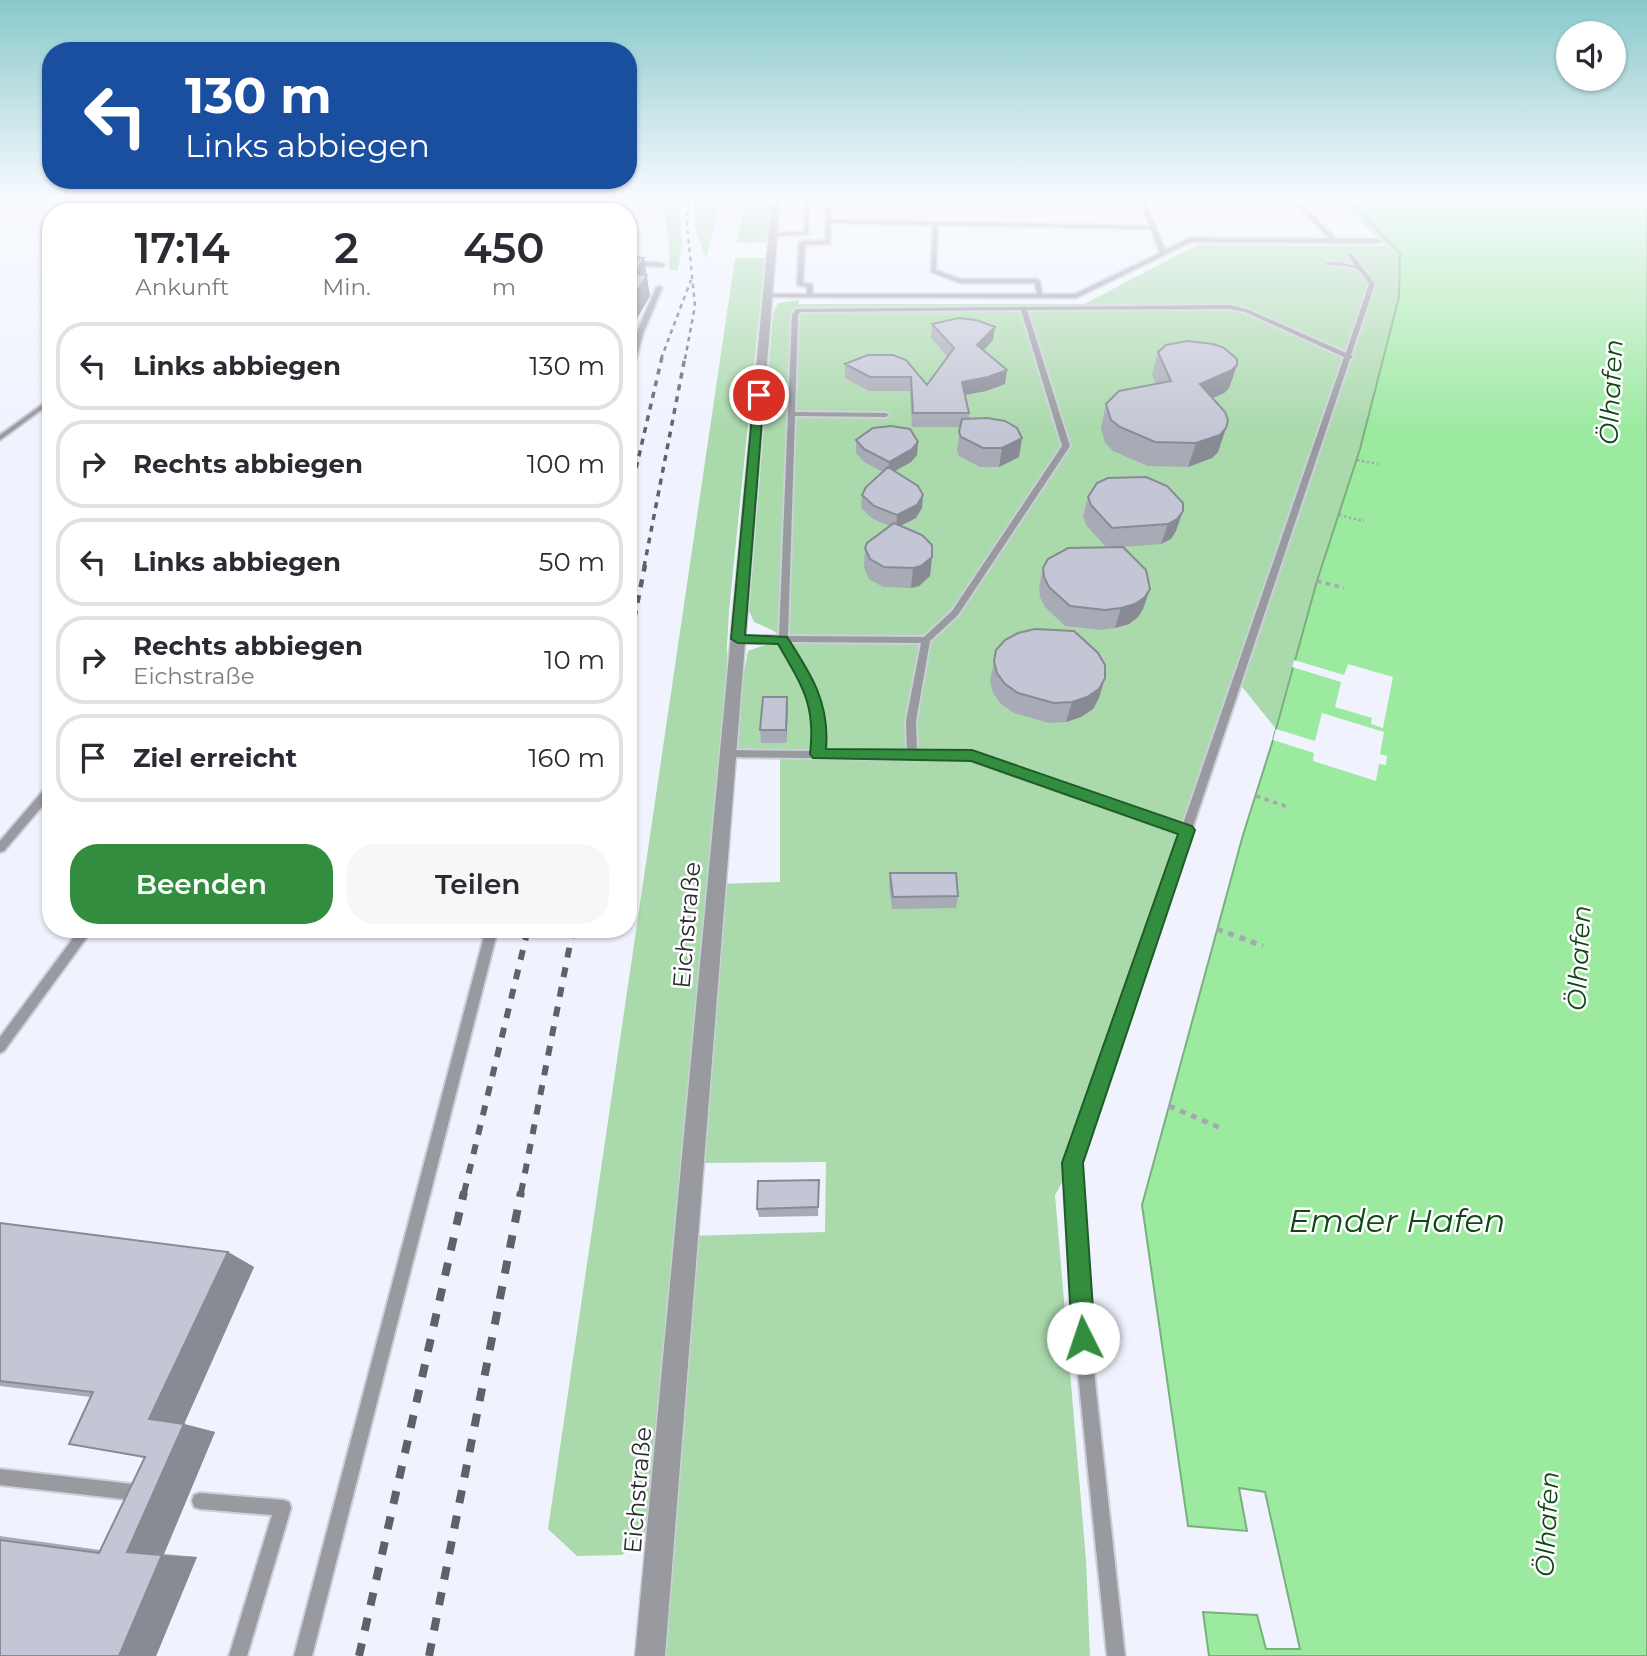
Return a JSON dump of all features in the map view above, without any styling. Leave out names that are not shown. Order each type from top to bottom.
[{"type":"street","name":"Eichstraße","points":[[650,1656],[770,276]]},
{"type":"lane","points":[[800,276],[800,285],[810,285],[810,296]]},
{"type":"lane","points":[[947,276],[960,281],[1037,282],[1040,296]]},
{"type":"lane","points":[[768,296],[1076,296],[1116,276]]},
{"type":"lane","points":[[1116,1656],[1085,1363],[1073,1163],[1350,357],[1372,285],[1366,276]]},
{"type":"lane","points":[[637,345],[659,288]]},
{"type":"lane","points":[[818,754],[820,727],[813,693],[783,640],[791,414],[798,310],[1230,307],[1247,311],[1350,357]]},
{"type":"lane","points":[[912,755],[911,721],[926,640],[955,613],[1066,446],[1023,309]]},
{"type":"lane","points":[[0,438],[42,407]]},
{"type":"lane","points":[[791,414],[886,415]]},
{"type":"lane","points":[[738,639],[926,640]]},
{"type":"lane","points":[[728,754],[972,756],[1187,830]]},
{"type":"lane","points":[[0,848],[42,799]]},
{"type":"lane","points":[[0,1047],[80,938]]},
{"type":"lane","points":[[303,1656],[490,938]]},
{"type":"lane","points":[[0,1477],[155,1495]]},
{"type":"lane","points":[[200,1501],[283,1508],[238,1656]]},
{"type":"path","points":[[1357,460],[1378,464]]},
{"type":"path","points":[[1339,515],[1364,521]]},
{"type":"path","points":[[1317,581],[1343,588]]},
{"type":"path","points":[[1256,796],[1288,807]]},
{"type":"path","points":[[1217,929],[1263,946]]},
{"type":"path","points":[[1169,1107],[1223,1129]]},
{"type":"shaded area","points":[[732,276],[763,276],[729,611],[729,749],[748,651],[782,639],[774,631],[754,622],[749,611],[773,313],[778,303],[799,300],[799,304],[1084,304],[1137,276],[1399,276],[1399,297],[1360,449],[1317,581],[1276,729],[1239,683],[1073,1163],[1055,1195],[1086,1560],[1090,1656],[650,1656],[661,1519],[622,1555],[577,1556],[548,1529]],"holes":[[[728,754],[780,754],[780,882],[717,884]],[[826,1162],[825,1232],[687,1236],[693,1163]]]},
{"type":"water","name":"Emder Hafen","points":[[1399,276],[1647,276],[1647,1656],[1209,1656],[1203,1612],[1257,1615],[1266,1649],[1300,1649],[1265,1492],[1239,1488],[1247,1531],[1188,1526],[1142,1205],[1243,835],[1273,740],[1317,581],[1360,449],[1399,297]]},
{"type":"pier","points":[[1294,660],[1344,675],[1348,664],[1393,677],[1383,728],[1371,724],[1372,718],[1335,707],[1341,682],[1292,667]]},
{"type":"pier","points":[[1322,713],[1384,732],[1380,754],[1387,756],[1386,765],[1379,764],[1376,781],[1313,761],[1314,753],[1273,740],[1276,729],[1315,741]]},
{"type":"building","points":[[637,276],[646,276],[637,291]]},
{"type":"building","points":[[959,318],[976,320],[995,327],[977,345],[1007,370],[962,382],[969,413],[913,413],[911,377],[870,377],[845,364],[868,355],[893,355],[906,360],[927,385],[954,348],[932,324]]},
{"type":"building","points":[[1187,341],[1213,344],[1224,348],[1237,359],[1237,365],[1232,370],[1200,384],[1225,412],[1228,420],[1220,435],[1196,443],[1155,442],[1120,427],[1111,420],[1106,404],[1119,391],[1171,381],[1158,352],[1166,345]]},
{"type":"building","points":[[987,418],[1005,421],[1017,428],[1022,438],[1002,448],[983,448],[961,437],[959,432],[962,419]]},
{"type":"building","points":[[891,426],[910,429],[918,442],[912,449],[889,462],[864,449],[856,440],[873,428]]},
{"type":"building","points":[[888,467],[918,486],[923,495],[917,505],[897,515],[874,506],[862,495],[866,487]]},
{"type":"building","points":[[1146,477],[1167,486],[1183,503],[1183,511],[1177,519],[1168,524],[1112,528],[1091,505],[1088,497],[1097,483],[1108,478]]},
{"type":"building","points":[[894,523],[922,535],[932,545],[932,557],[921,566],[913,568],[884,567],[870,559],[865,548],[867,543]]},
{"type":"building","points":[[1123,547],[1146,570],[1150,589],[1145,597],[1135,604],[1105,610],[1070,606],[1049,587],[1044,577],[1043,568],[1048,559],[1068,548]]},
{"type":"building","points":[[1035,629],[1074,631],[1098,653],[1105,665],[1105,678],[1099,689],[1072,702],[1054,703],[1018,693],[1005,684],[997,673],[994,661],[996,650],[1005,640],[1018,633]]},
{"type":"building","points":[[763,697],[787,697],[786,730],[760,730]]},
{"type":"building","points":[[890,873],[956,873],[958,896],[893,897]]},
{"type":"building","points":[[819,1180],[818,1207],[757,1209],[758,1181]]},
{"type":"building","points":[[0,1223],[228,1252],[149,1419],[184,1424],[127,1552],[162,1555],[119,1656],[0,1656],[0,1540],[99,1553],[145,1457],[69,1444],[93,1392],[0,1381]]},
{"type":"railway","points":[[685,359],[695,306],[692,276]]},
{"type":"railway","points":[[661,359],[691,280]]},
{"type":"railway","points":[[637,464],[662,357]]},
{"type":"railway","points":[[644,567],[685,357]]},
{"type":"railway","points":[[637,605],[645,565]]},
{"type":"railway","points":[[464,1193],[526,938]]},
{"type":"railway","points":[[521,1193],[571,938]]},
{"type":"railway","points":[[359,1656],[464,1192]]},
{"type":"railway","points":[[429,1656],[521,1192]]},
{"type":"route","points":[[759,395],[738,639],[783,640],[813,693],[820,727],[818,754],[972,756],[1187,830],[1073,1163],[1083,1338]]},
{"type":"water label","name":"Ölhafen","points":[[1611,392]]},
{"type":"water label","name":"Ölhafen","points":[[1579,958]]},
{"type":"water label","name":"Ölhafen","points":[[1547,1524]]}]
